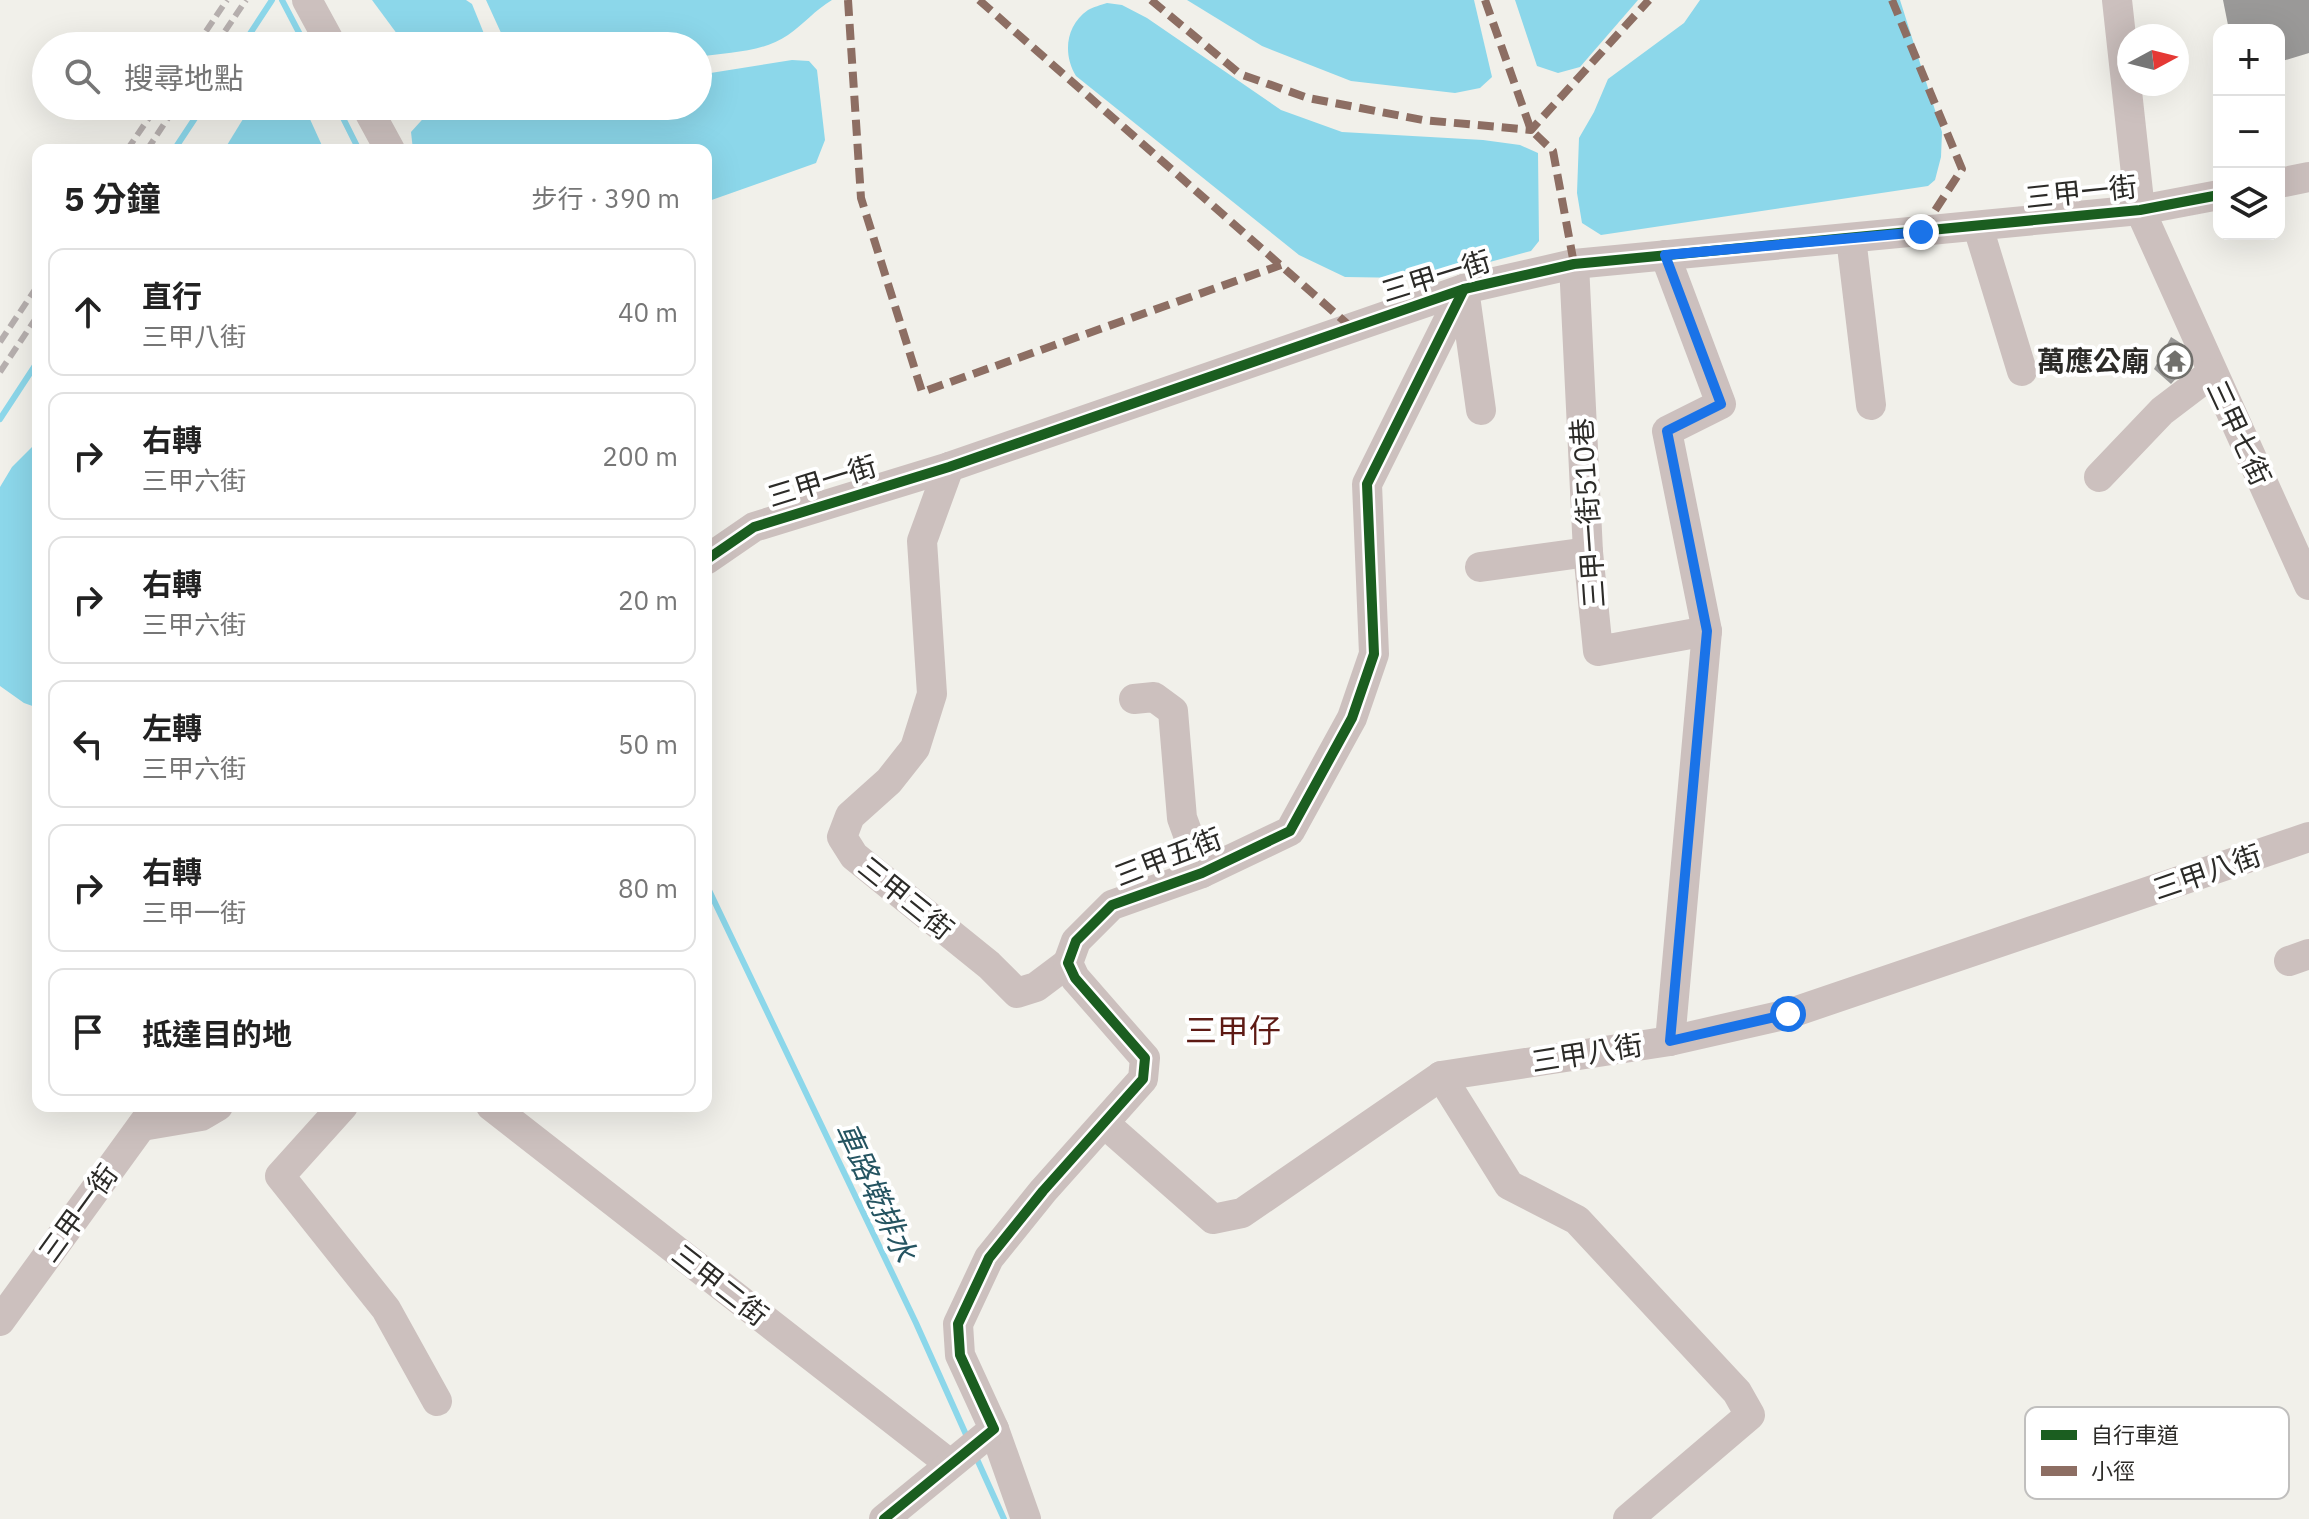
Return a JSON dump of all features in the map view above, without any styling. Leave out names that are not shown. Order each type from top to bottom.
[{"type":"street","points":[[307,0],[324,32]]},
{"type":"street","name":"三甲七街","points":[[2117,0],[2140,210],[2309,585]]},
{"type":"street","points":[[374,120],[387,144]]},
{"type":"street","points":[[2285,182],[2309,177]]},
{"type":"street","name":"三甲一街","points":[[712,556],[754,527],[949,467],[1464,289],[1574,264],[2140,210],[2213,196]]},
{"type":"street","points":[[1978,227],[2022,371]]},
{"type":"street","points":[[1851,238],[1871,405]]},
{"type":"street","points":[[1665,255],[1721,404],[1667,431],[1707,631],[1670,1041]]},
{"type":"street","name":"三甲一街510巷","points":[[1574,264],[1588,552],[1598,651],[1707,631]]},
{"type":"street","points":[[1464,289],[1481,410]]},
{"type":"street","name":"三甲五街","points":[[1068,963],[1076,941],[1112,905],[1202,873],[1290,831],[1352,718],[1374,654],[1367,484],[1464,289]]},
{"type":"street","points":[[2099,477],[2162,411],[2212,373]]},
{"type":"street","name":"三甲三街","points":[[949,467],[922,541],[932,694],[915,748],[889,781],[850,816],[842,837],[854,856],[989,965],[1017,993],[1036,987],[1068,963]]},
{"type":"street","points":[[1480,567],[1588,552]]},
{"type":"street","points":[[1134,699],[1154,697],[1173,711],[1182,818],[1202,873]]},
{"type":"street","name":"三甲八街","points":[[1105,1124],[1213,1219],[1242,1213],[1441,1076],[1670,1041],[1788,1014],[2309,837]]},
{"type":"street","points":[[1026,1519],[994,1429],[960,1355],[958,1324],[989,1258],[1043,1191],[1143,1079],[1145,1058],[1075,978],[1068,963]]},
{"type":"street","points":[[1441,1076],[1509,1185],[1577,1220],[1737,1392],[1750,1415],[1628,1519]]},
{"type":"street","points":[[149,1116],[201,1116],[208,1112]]},
{"type":"street","points":[[338,1112],[280,1176],[386,1309],[437,1401]]},
{"type":"street","name":"三甲二街","points":[[499,1112],[950,1464]]},
{"type":"street","name":"三甲一街","points":[[0,1321],[149,1116]]},
{"type":"street","points":[[884,1519],[994,1429]]},
{"type":"water","points":[[372,0],[466,0],[472,4],[483,32],[396,32]]},
{"type":"water","points":[[486,0],[832,0],[778,41],[744,51],[712,55],[712,32],[501,32]]},
{"type":"water","points":[[1187,0],[1474,0],[1492,77],[1480,88],[1455,93],[1351,81],[1262,46]]},
{"type":"water","points":[[1515,0],[1638,0],[1580,67],[1558,73],[1537,66]]},
{"type":"water","points":[[1700,0],[1900,0],[1942,132],[1941,157],[1935,180],[1928,186],[1601,235],[1582,223],[1577,193],[1579,138],[1608,79],[1684,23]]},
{"type":"water","points":[[1107,3],[1122,5],[1147,18],[1281,110],[1342,132],[1483,140],[1520,145],[1538,153],[1539,241],[1531,251],[1437,276],[1409,278],[1345,277],[1299,255],[1076,76],[1069,59],[1071,32],[1088,10]]},
{"type":"water","points":[[792,60],[809,61],[817,70],[825,140],[816,163],[712,200],[712,144],[412,144],[411,132],[422,120],[712,120],[712,73]]},
{"type":"water","points":[[242,120],[310,120],[321,144],[228,144]]},
{"type":"water","points":[[32,447],[32,706],[0,686],[0,487],[12,467]]},
{"type":"building","points":[[2223,0],[2309,0],[2309,53],[2285,60],[2285,24],[2228,24]]},
{"type":"building","name":"萬應公廟","points":[[2171,337],[2198,354],[2171,384],[2154,369]]},
{"type":"waterway","points":[[251,32],[272,0]]},
{"type":"waterway","name":"車路墘排水","points":[[282,0],[299,32]]},
{"type":"waterway","points":[[178,144],[194,120]]},
{"type":"waterway","name":"車路墘排水","points":[[344,120],[356,144]]},
{"type":"waterway","points":[[0,419],[32,370]]},
{"type":"waterway","name":"車路墘排水","points":[[712,897],[916,1323],[968,1439]]},
{"type":"waterway","name":"車路墘排水","points":[[976,1457],[1004,1519]]},
{"type":"railway","points":[[205,32],[227,0]]},
{"type":"railway","points":[[224,32],[246,0]]},
{"type":"railway","points":[[131,144],[147,120]]},
{"type":"railway","points":[[151,144],[167,120]]},
{"type":"railway","points":[[0,342],[32,294]]},
{"type":"railway","points":[[0,372],[32,324]]},
{"type":"marked path","points":[[848,0],[861,198],[922,392],[1281,265]]},
{"type":"marked path","points":[[979,0],[1352,328]]},
{"type":"marked path","points":[[1151,0],[1240,74],[1308,98],[1423,120],[1531,130],[1649,0]]},
{"type":"marked path","points":[[1485,0],[1531,130],[1553,151],[1574,264]]},
{"type":"marked path","points":[[1892,0],[1962,169],[1921,232]]},
{"type":"cycle path","points":[[712,556],[754,527],[949,467],[1464,289],[1574,264],[2140,210],[2213,196]]},
{"type":"cycle path","points":[[884,1519],[994,1429],[960,1355],[958,1324],[989,1258],[1043,1191],[1143,1079],[1145,1058],[1075,978],[1068,963],[1076,941],[1112,905],[1202,873],[1290,831],[1352,718],[1374,654],[1367,484],[1464,289]]},
{"type":"place","name":"萬應公廟","points":[[2175,361]]},
{"type":"district","name":"三甲仔","points":[[1233,1031]]},
{"type":"route","points":[[1788,1014],[1670,1041],[1707,631],[1667,431],[1721,404],[1665,255],[1921,232]]}]
